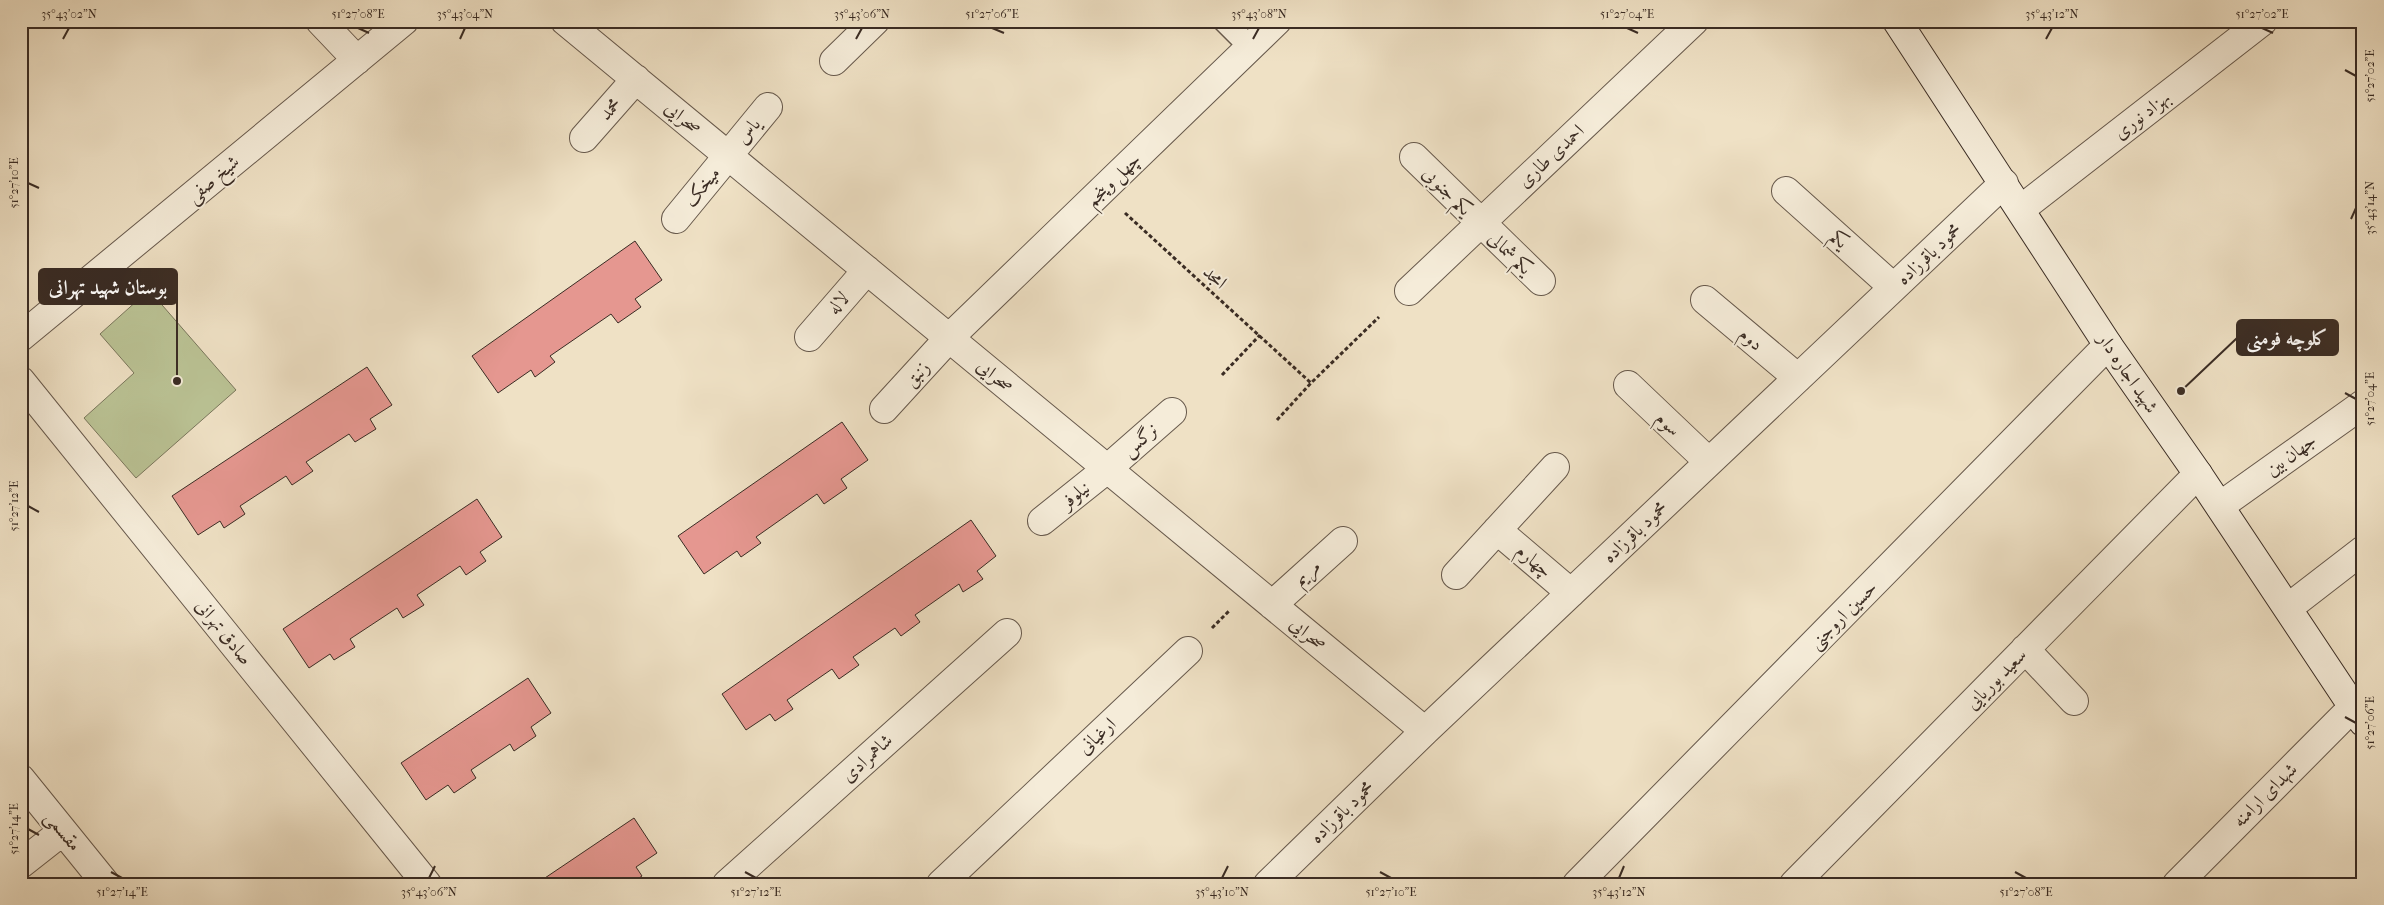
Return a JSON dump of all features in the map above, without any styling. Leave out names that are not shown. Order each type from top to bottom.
[{"type":"street","points":[[320,21],[357,60]]},
{"type":"street","name":"شیخ صفی","points":[[21,337],[404,21]]},
{"type":"street","name":"صحرایی","points":[[565,21],[1425,731]]},
{"type":"street","points":[[834,61],[875,21]]},
{"type":"street","name":"چهل وپنجم","points":[[949,338],[1277,21]]},
{"type":"street","name":"احمدی طاری","points":[[1409,291],[1694,21]]},
{"type":"street","name":"شهید اجاره دار","points":[[1897,21],[2108,345],[2220,506],[2358,714]]},
{"type":"street","name":"بهزاد نوری","points":[[2021,209],[2263,21]]},
{"type":"street","name":"محمد","points":[[584,138],[636,79]]},
{"type":"street","name":"یاس","points":[[728,155],[768,107]]},
{"type":"street","name":"میخک","points":[[676,219],[728,155]]},
{"type":"street","name":"یکم جنوبی","points":[[1414,157],[1480,224]]},
{"type":"street","name":"محمود باقرزاده","points":[[1268,884],[1425,731],[2004,183]]},
{"type":"street","name":"یکم","points":[[1786,191],[1893,287]]},
{"type":"street","name":"یکم شمالی","points":[[1480,224],[1540,281]]},
{"type":"street","name":"لاله","points":[[809,337],[867,270]]},
{"type":"street","name":"دوم","points":[[1705,300],[1798,378]]},
{"type":"street","name":"زنبق","points":[[884,409],[949,338]]},
{"type":"street","name":"حسین اروجنی","points":[[1577,884],[2108,345]]},
{"type":"street","name":"صادق تهرانی","points":[[21,381],[427,884]]},
{"type":"street","name":"سوم","points":[[1628,385],[1709,462]]},
{"type":"street","name":"جهان‌ بین","points":[[2220,506],[2363,404]]},
{"type":"street","name":"نرگس","points":[[1107,469],[1172,412]]},
{"type":"street","points":[[1456,575],[1555,467]]},
{"type":"street","name":"نیلوفر","points":[[1042,521],[1107,469]]},
{"type":"street","name":"سعید بوریایی","points":[[1794,884],[2198,474]]},
{"type":"street","name":"چهارم","points":[[1496,530],[1571,593]]},
{"type":"street","name":"مریم","points":[[1263,596],[1343,541]]},
{"type":"street","points":[[2288,608],[2363,550]]},
{"type":"street","name":"شاهمرادی","points":[[727,884],[1007,633]]},
{"type":"street","points":[[2025,649],[2074,701]]},
{"type":"street","name":"ارغیانی","points":[[941,884],[1188,651]]},
{"type":"street","name":"شهدای ارامنه","points":[[2177,884],[2358,714]]},
{"type":"street","name":"مقسمی","points":[[21,779],[106,884]]},
{"type":"street","points":[[21,864],[63,831]]},
{"type":"lane","points":[[1224,21],[1250,47]]},
{"type":"path","name":"امجد","points":[[1101,191],[1311,383]]},
{"type":"path","points":[[1277,420],[1311,383],[1379,317]]},
{"type":"path","points":[[1222,375],[1260,336]]},
{"type":"path","points":[[1188,651],[1263,596]]},
{"type":"green space","points":[[149,290],[236,390],[136,478],[84,418],[134,373],[100,334]]},
{"type":"building","points":[[635,241],[662,280],[635,299],[641,307],[618,323],[611,314],[550,356],[555,362],[535,377],[531,370],[498,393],[472,356]]},
{"type":"building","points":[[367,367],[392,405],[370,419],[376,429],[355,442],[349,434],[306,462],[313,471],[292,485],[286,476],[240,506],[245,514],[224,528],[220,521],[198,535],[172,496]]},
{"type":"building","points":[[842,422],[868,460],[841,479],[847,488],[824,504],[817,494],[756,537],[761,543],[741,557],[737,551],[704,574],[678,536]]},
{"type":"building","points":[[477,499],[502,537],[480,552],[486,561],[466,575],[460,566],[417,595],[424,605],[403,618],[397,608],[350,639],[355,647],[334,660],[330,654],[309,668],[283,629]]},
{"type":"building","points":[[971,520],[996,556],[977,571],[983,579],[963,592],[959,584],[915,615],[920,622],[901,636],[895,628],[853,657],[859,665],[839,679],[832,669],[787,700],[793,709],[775,721],[770,714],[746,730],[722,694]]},
{"type":"building","points":[[528,678],[551,713],[531,727],[536,736],[514,751],[510,744],[471,770],[476,778],[454,793],[448,785],[426,800],[401,763]]},
{"type":"building","points":[[634,818],[657,853],[636,867],[642,876],[630,884],[536,884]]},
{"type":"place","name":"بوستان شهید تهرانی","points":[[177,381]]},
{"type":"place","name":"کلوچه فومنی","points":[[2181,391]]}]
